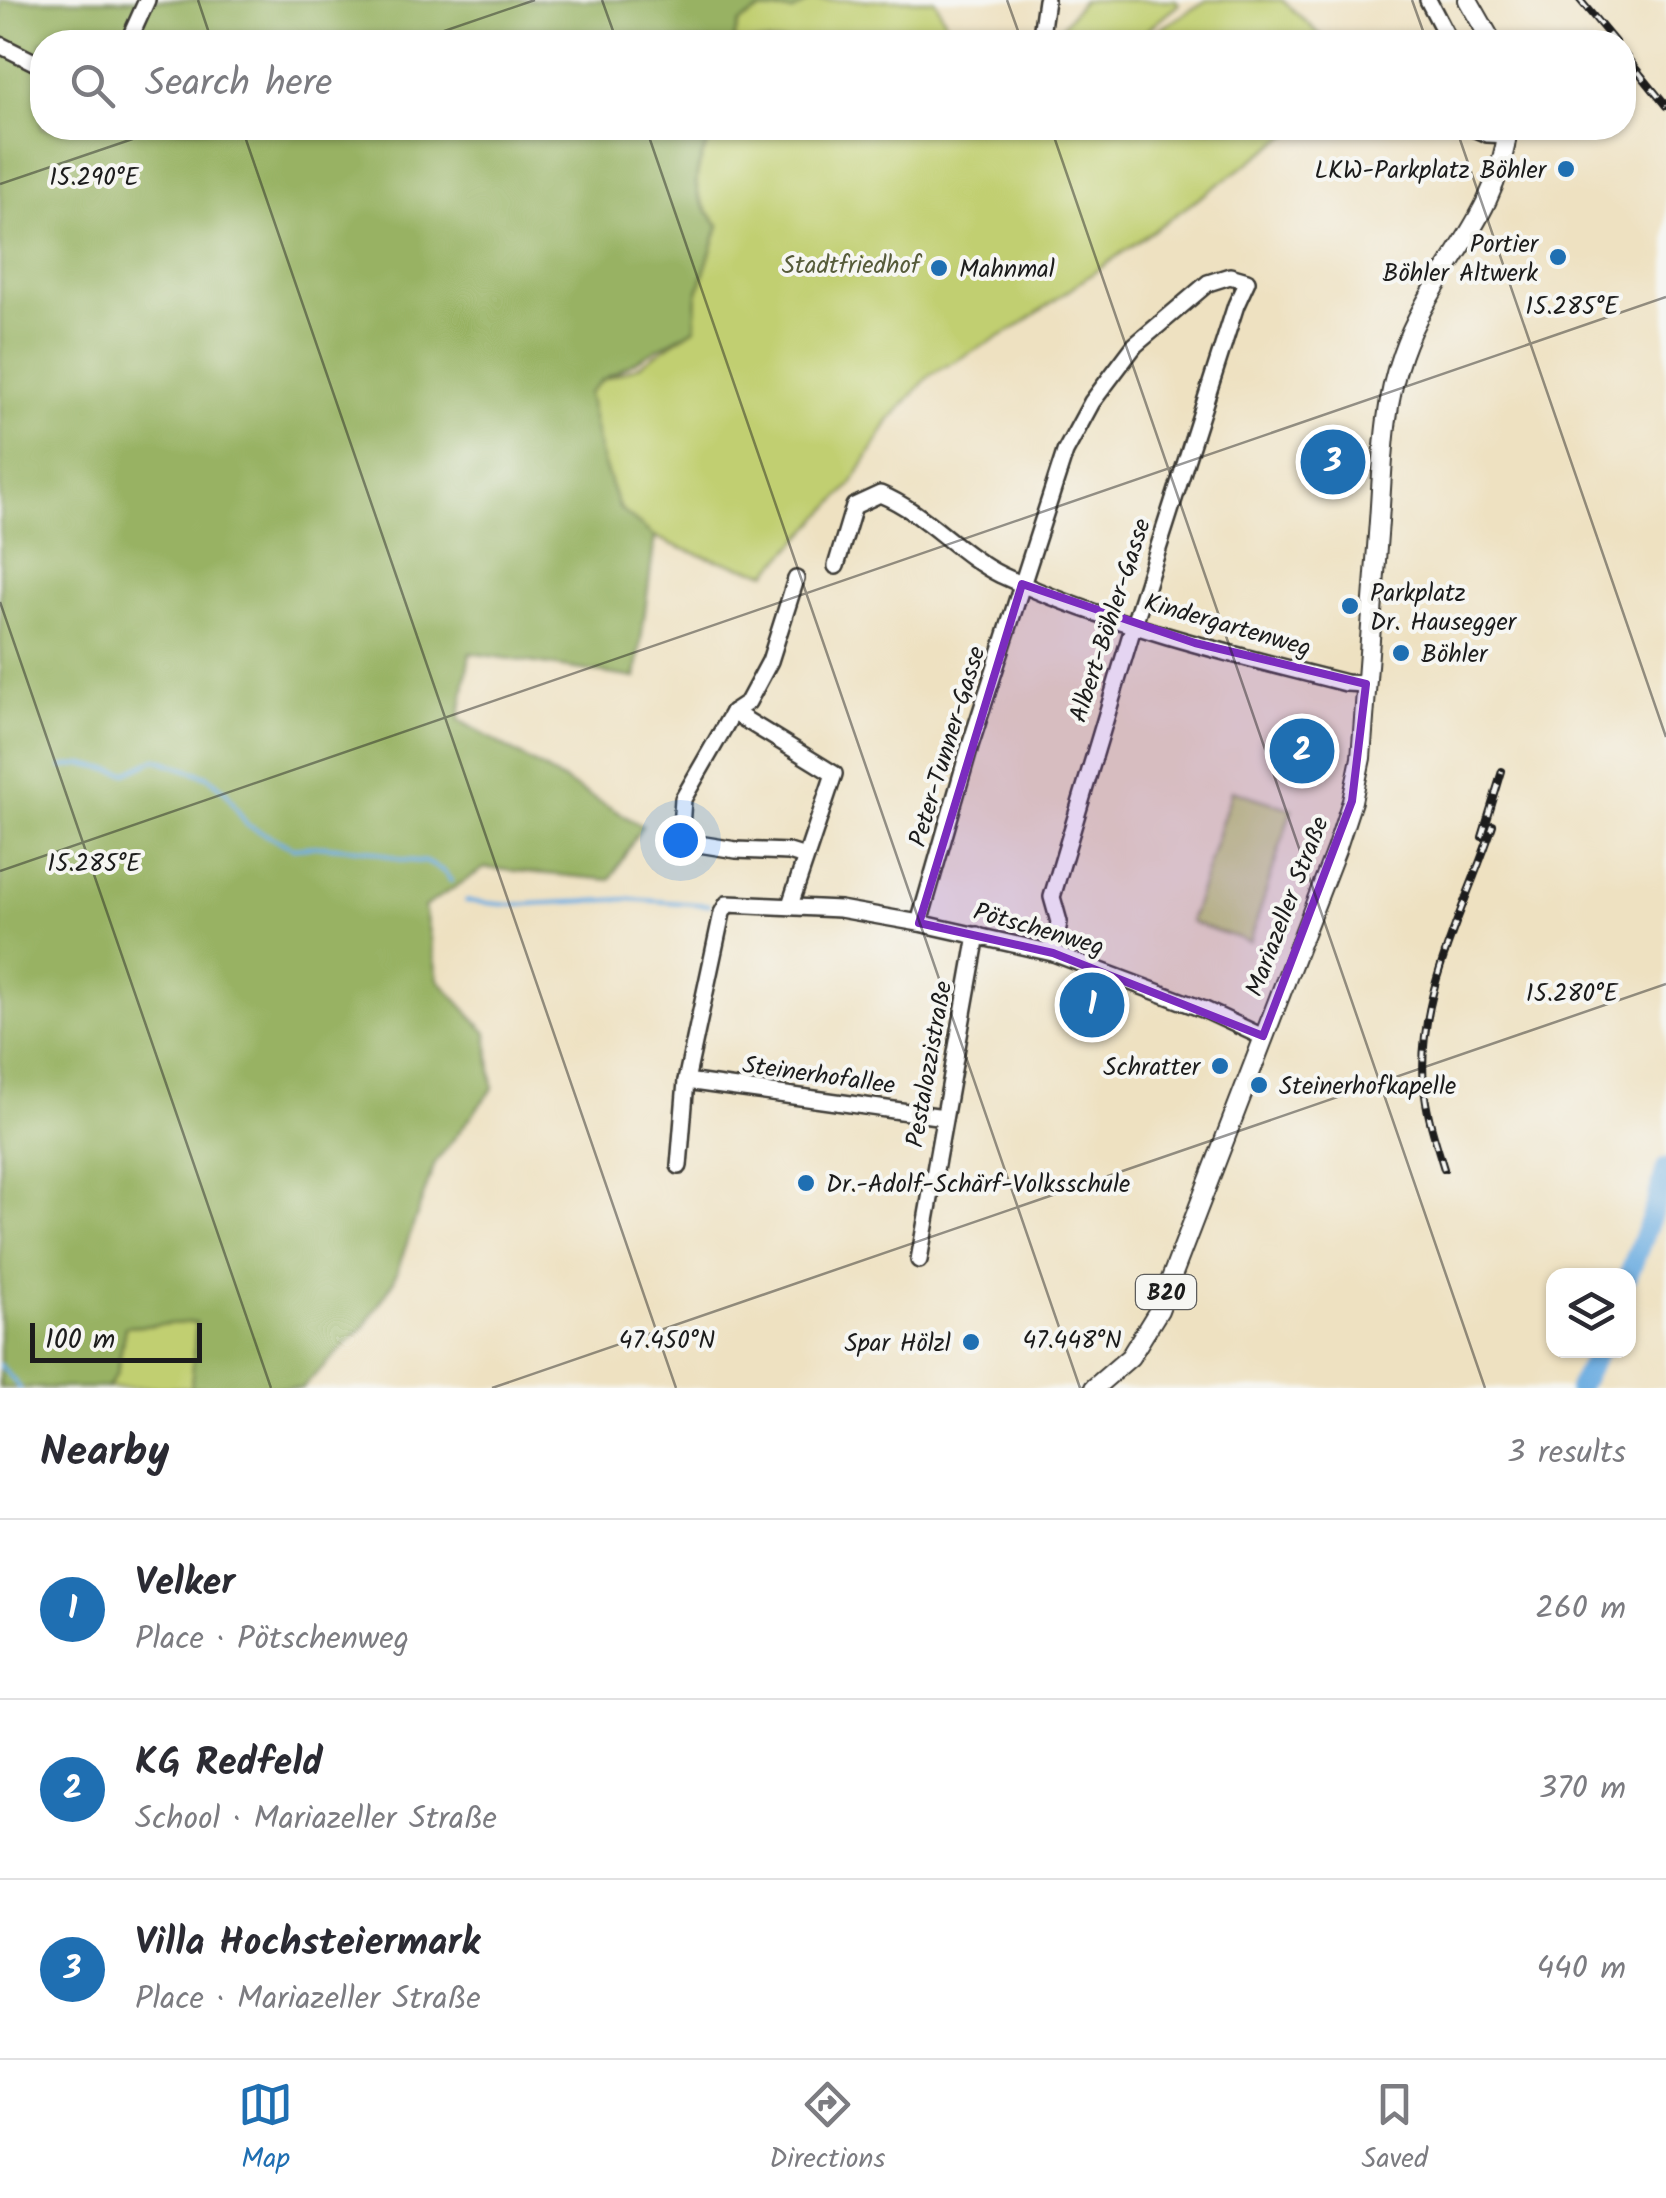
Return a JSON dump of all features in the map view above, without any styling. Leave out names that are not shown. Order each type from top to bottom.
[{"type":"main road","points":[[1468,0],[1485,30]]},
{"type":"main road","name":"Mariazeller Straße","points":[[1094,1388],[1130,1357],[1154,1319],[1330,868],[1352,801],[1360,758],[1385,443],[1395,378],[1411,332],[1484,212],[1497,184],[1506,140]]},
{"type":"street","points":[[133,30],[147,0]]},
{"type":"street","points":[[1042,30],[1046,0]]},
{"type":"street","points":[[1428,0],[1444,30]]},
{"type":"street","points":[[0,45],[30,60]]},
{"type":"street","name":"Peter-Tunner-Gasse","points":[[919,923],[970,746],[1065,452],[1092,402],[1124,359],[1208,283],[1230,276],[1247,281],[1236,305]]},
{"type":"street","name":"Albert-Böhler-Gasse","points":[[1053,953],[1059,922],[1052,897],[1236,305]]},
{"type":"street","points":[[836,566],[854,506],[880,494],[918,514],[976,560],[1022,584]]},
{"type":"street","points":[[796,578],[770,661],[748,702],[733,712],[683,799],[680,841],[736,850],[789,852],[805,858]]},
{"type":"street","name":"Kindergartenweg","points":[[1022,584],[1134,624],[1244,657],[1346,683],[1366,684]]},
{"type":"street","points":[[733,712],[834,774],[790,906]]},
{"type":"street","name":"Pötschenweg","points":[[679,1166],[686,1080],[726,904],[840,909],[1053,953],[1204,1010],[1263,1037]]},
{"type":"street","name":"Pestalozzistraße","points":[[919,1260],[977,936]]},
{"type":"street","name":"Steinerhofallee","points":[[686,1080],[944,1118]]},
{"type":"highlighted area","points":[[1022,584],[1195,643],[1366,684],[1352,801],[1263,1036],[1053,953],[919,923]]},
{"type":"green space","points":[[0,0],[812,0],[793,11],[760,10],[739,23],[737,30],[30,30],[30,140],[705,140],[696,187],[703,205],[719,225],[697,295],[695,328],[602,380],[588,393],[600,453],[619,508],[655,537],[636,678],[470,653],[459,720],[642,826],[610,880],[485,868],[424,907],[438,979],[487,1033],[493,1088],[435,1163],[393,1283],[364,1327],[302,1388],[191,1388],[196,1322],[125,1327],[117,1373],[108,1388],[0,1388]]},
{"type":"green space","points":[[812,0],[935,0],[950,30],[737,30],[739,22],[760,10],[793,11]]},
{"type":"green space","points":[[1083,0],[1176,0],[1179,4],[1147,30],[1059,30]]},
{"type":"green space","points":[[1207,0],[1282,0],[1315,30],[1158,30]]},
{"type":"green space","name":"Stadtfriedhof","points":[[716,140],[1281,140],[1017,327],[930,375],[889,421],[852,484],[767,573],[686,550],[630,519],[619,506],[608,481],[588,393],[602,380],[639,366],[695,328],[697,295],[719,225],[703,205],[697,187],[707,144]]},
{"type":"green space","points":[[1232,790],[1292,809],[1250,942],[1190,922]]},
{"type":"green space","points":[[197,1322],[191,1388],[108,1388],[117,1373],[125,1327]]},
{"type":"waterway","points":[[63,767],[83,764],[126,773],[156,759],[209,777],[226,792],[247,825],[293,848],[368,850],[426,862],[443,871],[451,881]]},
{"type":"waterway","points":[[466,901],[509,905],[628,899],[709,905]]},
{"type":"waterway","points":[[1631,1268],[1666,1168]]},
{"type":"waterway","points":[[1578,1388],[1595,1358]]},
{"type":"waterway","points":[[0,1365],[20,1388]]},
{"type":"railway","points":[[1580,0],[1605,30]]},
{"type":"railway","points":[[1636,69],[1666,106]]},
{"type":"railway","points":[[1482,837],[1502,771]]},
{"type":"railway","points":[[1444,1169],[1425,1096],[1427,1019],[1445,953],[1493,825]]},
{"type":"place","name":"LKW-Parkplatz Böhler","points":[[1566,169]]},
{"type":"place","name":"Portier Böhler Altwerk","points":[[1558,257]]},
{"type":"place","name":"Mahnmal","points":[[939,268]]},
{"type":"place","name":"Villa Hochsteiermark","points":[[1333,462]]},
{"type":"place","name":"Parkplatz Dr. Hausegger","points":[[1350,606]]},
{"type":"place","name":"Böhler","points":[[1401,653]]},
{"type":"place","name":"KG Redfeld","points":[[1302,751]]},
{"type":"place","name":"Velker","points":[[1092,1005]]},
{"type":"place","name":"Schratter","points":[[1220,1066]]},
{"type":"place","name":"Steinerhofkapelle","points":[[1259,1085]]},
{"type":"place","name":"Dr.-Adolf-Schärf-Volksschule","points":[[806,1183]]},
{"type":"place","name":"Spar Hölzl","points":[[971,1342]]}]
